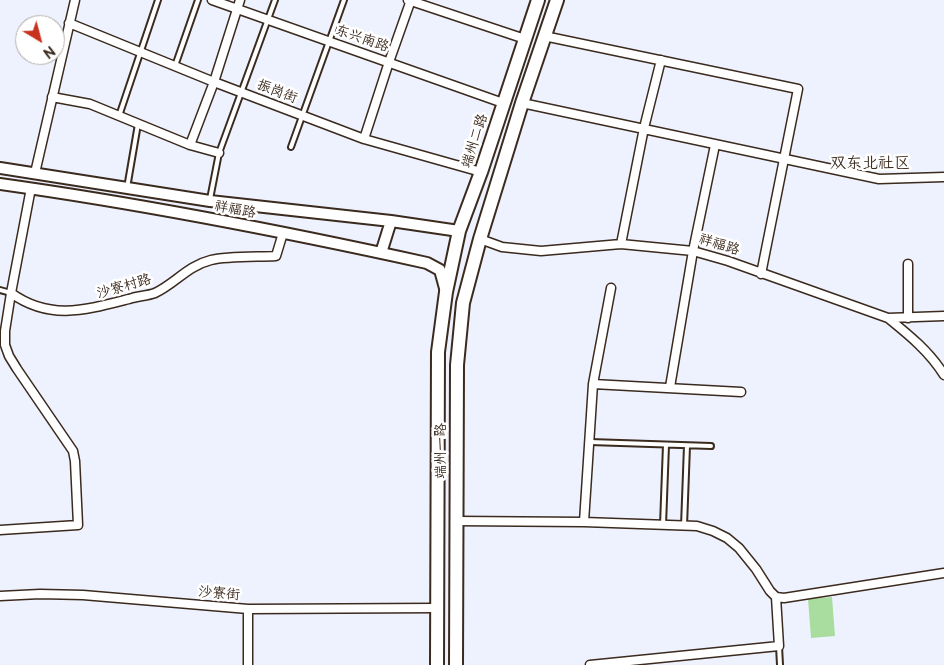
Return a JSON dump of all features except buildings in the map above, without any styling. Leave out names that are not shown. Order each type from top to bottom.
[{"type":"main road","name":"端州二路","points":[[446,292],[459,232],[538,0]]},
{"type":"main road","points":[[480,239],[522,103],[557,0]]},
{"type":"main road","name":"端州一路","points":[[456,665],[457,365],[463,303],[480,239]]},
{"type":"main road","name":"端州一路","points":[[437,665],[438,352],[446,292]]},
{"type":"street","points":[[35,173],[75,0]]},
{"type":"street","name":"东兴南路","points":[[212,0],[503,104]]},
{"type":"street","points":[[190,145],[214,82],[240,0]]},
{"type":"street","points":[[364,139],[410,0],[525,39]]},
{"type":"street","name":"振岗街","points":[[69,23],[214,82],[364,139],[481,172]]},
{"type":"street","points":[[544,36],[798,88],[761,274]]},
{"type":"street","points":[[621,244],[644,128],[661,60]]},
{"type":"street","points":[[52,97],[90,104],[190,145],[219,153]]},
{"type":"street","points":[[522,103],[880,179],[944,178]]},
{"type":"street","points":[[670,387],[693,251],[715,145]]},
{"type":"street","name":"祥福路","points":[[0,168],[210,202],[391,222],[459,232]]},
{"type":"street","name":"祥福路","points":[[0,184],[87,196],[283,233],[427,263],[440,270],[446,292]]},
{"type":"street","points":[[0,530],[78,525],[73,451],[9,356],[5,345],[5,331],[11,293],[32,188]]},
{"type":"street","points":[[381,253],[391,222]]},
{"type":"street","name":"沙寮村路","points":[[11,293],[21,300],[54,311],[80,311],[101,307],[130,298],[152,294],[168,286],[192,267],[212,260],[276,256],[283,233]]},
{"type":"street","name":"祥福路","points":[[480,239],[502,248],[541,251],[621,244],[693,251],[888,318],[944,316]]},
{"type":"street","points":[[908,264],[908,318]]},
{"type":"street","points":[[584,522],[593,384],[611,288]]},
{"type":"street","points":[[888,318],[912,337],[939,366],[944,375]]},
{"type":"street","points":[[593,384],[741,392]]},
{"type":"street","points":[[456,521],[584,522],[697,526],[713,530],[739,548],[776,597],[779,646],[590,665]]},
{"type":"street","points":[[776,597],[784,598],[943,573]]},
{"type":"street","name":"沙寮街","points":[[0,596],[40,594],[83,595],[248,609],[437,608]]},
{"type":"street","points":[[248,609],[248,665]]},
{"type":"lane","points":[[119,116],[158,0]]},
{"type":"lane","points":[[175,66],[198,0]]},
{"type":"lane","points":[[210,202],[219,153],[274,0]]},
{"type":"lane","points":[[291,148],[344,0]]},
{"type":"lane","points":[[127,188],[138,124]]},
{"type":"lane","points":[[0,290],[11,293]]},
{"type":"lane","points":[[590,442],[711,446]]},
{"type":"lane","points":[[663,525],[666,445]]},
{"type":"lane","points":[[684,526],[687,446]]},
{"type":"lane","points":[[779,646],[780,665]]},
{"type":"green space","points":[[832,597],[835,636],[811,638],[808,599]]},
{"type":"district","name":"双东北社区","points":[[870,164]]}]
